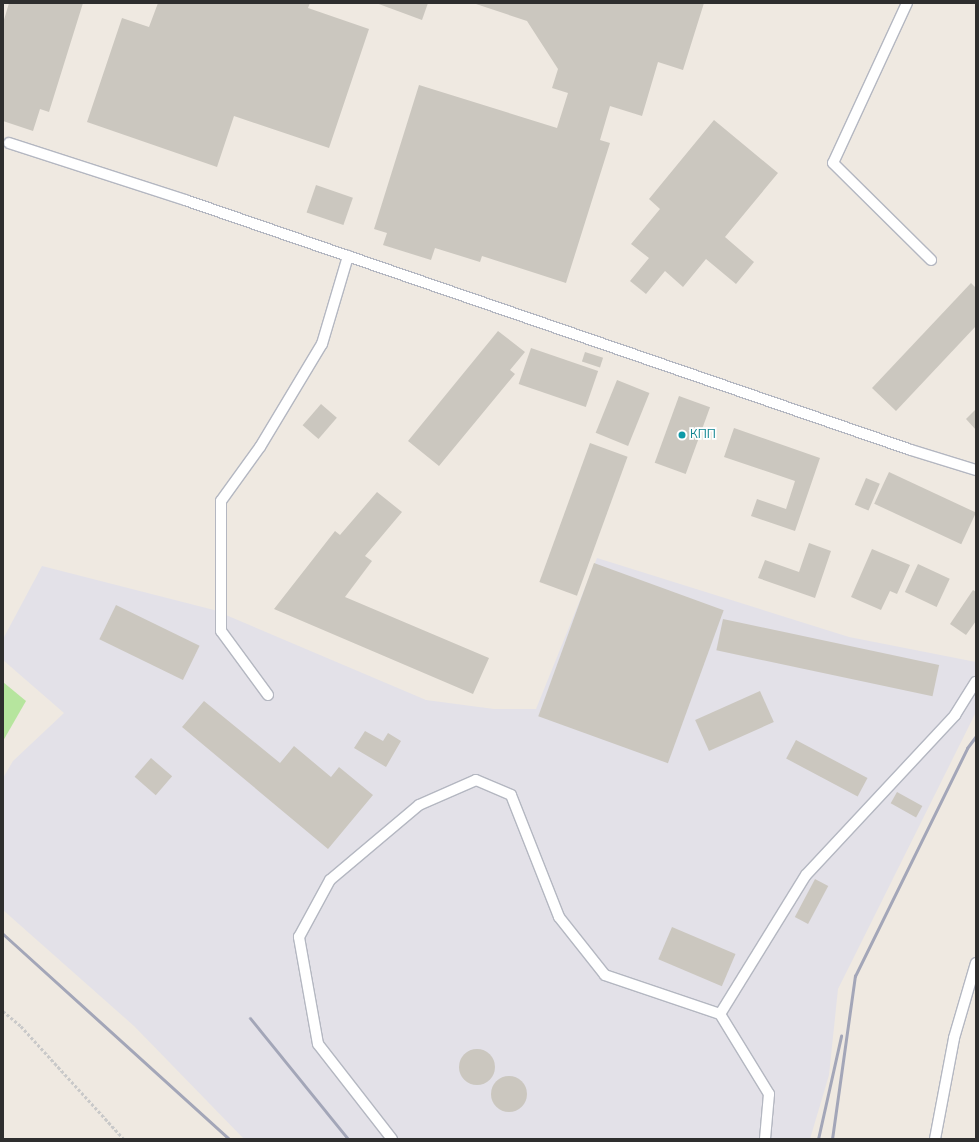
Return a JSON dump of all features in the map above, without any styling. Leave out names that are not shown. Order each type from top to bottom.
[{"type":"lane","points":[[907,3],[833,163],[930,260]]},
{"type":"lane","points":[[9,143],[348,256],[911,450],[976,470]]},
{"type":"lane","points":[[268,695],[221,631],[221,501],[260,447],[322,344],[348,256]]},
{"type":"lane","points":[[720,1014],[806,875],[861,813],[955,715],[976,682]]},
{"type":"lane","points":[[392,1139],[318,1044],[299,937],[330,880],[419,805],[476,780],[511,795],[559,917],[605,975],[720,1014],[769,1094],[764,1139]]},
{"type":"lane","points":[[935,1139],[954,1038],[976,964]]},
{"type":"path","points":[[3,1011],[21,1026],[124,1139]]},
{"type":"shaded area","points":[[597,558],[849,637],[976,662],[976,712],[838,989],[829,1075],[810,1139],[244,1139],[134,1026],[3,910],[3,778],[13,761],[64,713],[3,660],[3,639],[42,566],[214,610],[426,700],[494,709],[536,709]]},
{"type":"green space","points":[[3,682],[26,701],[3,741]]},
{"type":"building","points":[[9,3],[83,3],[49,112],[40,109],[33,131],[3,121],[3,23]]},
{"type":"building","points":[[158,3],[310,3],[308,8],[369,29],[329,148],[234,116],[217,167],[87,122],[122,18],[149,27]]},
{"type":"building","points":[[376,3],[428,3],[422,20]]},
{"type":"building","points":[[473,3],[704,3],[683,70],[658,62],[642,116],[610,106],[600,140],[610,143],[566,283],[482,256],[480,262],[435,248],[431,260],[383,245],[387,233],[374,229],[419,85],[557,128],[568,93],[552,88],[558,69],[527,21]]},
{"type":"building","points":[[714,120],[778,173],[725,237],[754,262],[736,284],[706,259],[683,287],[665,271],[646,294],[630,281],[649,258],[631,244],[660,209],[649,199]]},
{"type":"building","points":[[316,185],[353,198],[343,225],[307,212]]},
{"type":"building","points":[[971,283],[976,288],[976,326],[896,411],[872,388]]},
{"type":"building","points":[[498,331],[525,352],[510,370],[515,374],[439,466],[408,441]]},
{"type":"building","points":[[531,348],[598,371],[586,407],[519,384]]},
{"type":"building","points":[[585,352],[603,358],[600,367],[582,362]]},
{"type":"building","points":[[617,380],[649,393],[628,446],[596,433]]},
{"type":"building","name":"КПП","points":[[679,396],[710,407],[686,474],[655,463]]},
{"type":"building","points":[[321,404],[337,418],[318,439],[303,425]]},
{"type":"building","points":[[976,409],[976,430],[966,419]]},
{"type":"building","points":[[734,428],[820,458],[795,531],[751,516],[757,499],[786,509],[795,481],[724,457]]},
{"type":"building","points":[[590,443],[628,457],[577,596],[539,582]]},
{"type":"building","points":[[889,472],[976,513],[961,544],[874,504]]},
{"type":"building","points":[[866,478],[880,484],[868,511],[855,505]]},
{"type":"building","points":[[377,492],[402,512],[365,556],[372,561],[345,597],[489,658],[473,694],[274,609],[335,531],[340,535]]},
{"type":"building","points":[[809,543],[831,551],[815,598],[758,578],[765,560],[799,572]]},
{"type":"building","points":[[872,549],[910,565],[897,594],[890,591],[881,610],[851,597]]},
{"type":"building","points":[[594,563],[724,610],[668,763],[538,716]]},
{"type":"building","points":[[918,564],[950,579],[937,607],[905,592]]},
{"type":"building","points":[[973,590],[976,592],[976,621],[966,635],[950,624]]},
{"type":"building","points":[[116,605],[200,646],[183,680],[99,639]]},
{"type":"building","points":[[723,619],[939,665],[933,696],[716,650]]},
{"type":"building","points":[[760,691],[774,722],[709,751],[695,720]]},
{"type":"building","points":[[204,701],[280,763],[294,746],[331,777],[339,767],[373,795],[328,849],[182,727]]},
{"type":"building","points":[[365,731],[383,741],[388,733],[401,741],[386,767],[354,748]]},
{"type":"building","points":[[796,740],[868,778],[858,797],[786,759]]},
{"type":"building","points":[[151,758],[172,776],[156,795],[135,777]]},
{"type":"building","points":[[897,792],[922,806],[916,817],[891,803]]},
{"type":"building","points":[[815,879],[828,886],[808,924],[795,917]]},
{"type":"building","points":[[672,927],[736,954],[722,986],[658,959]]},
{"type":"building","points":[[481,1049],[490,1054],[494,1060],[494,1074],[490,1080],[481,1085],[473,1085],[464,1080],[460,1074],[459,1063],[464,1054],[470,1050]]},
{"type":"building","points":[[513,1076],[522,1081],[526,1087],[526,1101],[522,1107],[513,1112],[505,1112],[496,1107],[492,1101],[491,1090],[496,1081],[502,1077]]},
{"type":"railway","points":[[832,1139],[855,976],[967,748],[976,736]]},
{"type":"railway","points":[[3,934],[229,1139]]},
{"type":"railway","points":[[250,1018],[348,1139]]},
{"type":"railway","points":[[818,1139],[841,1036]]},
{"type":"place","name":"КПП","points":[[682,435]]}]
